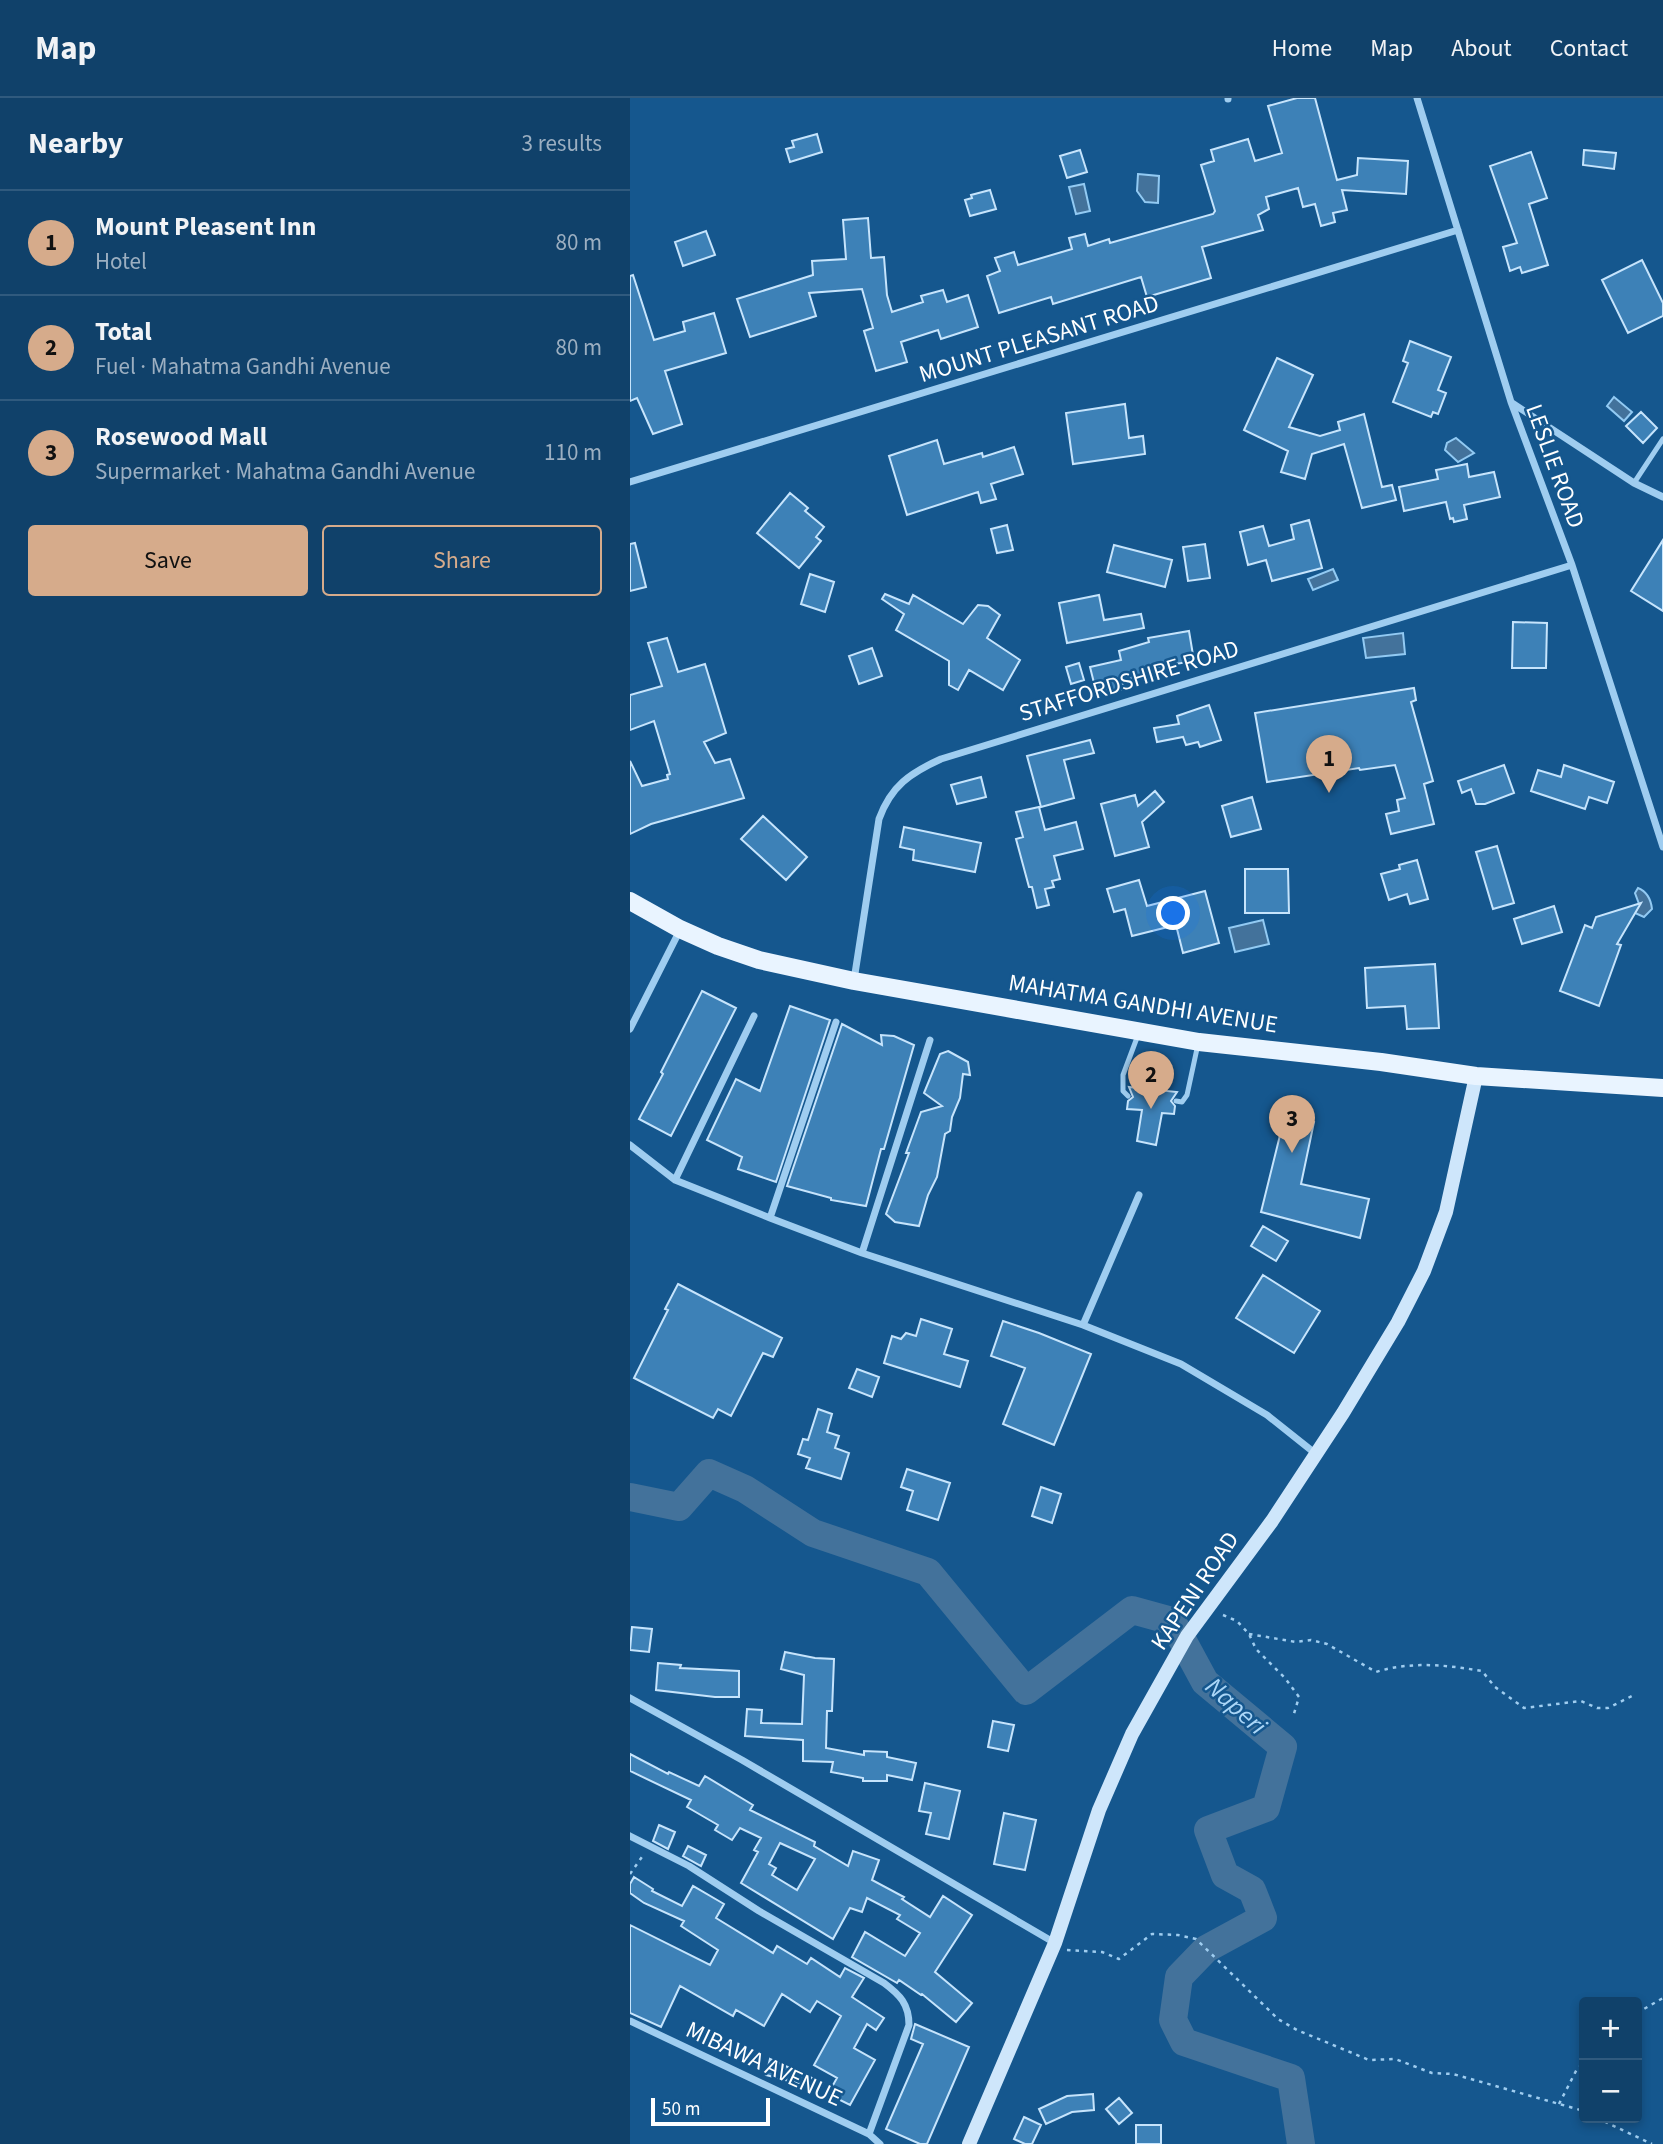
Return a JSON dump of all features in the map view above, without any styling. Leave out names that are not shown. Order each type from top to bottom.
[{"type":"main road","name":"MAHATMA GANDHI AVENUE","points":[[630,901],[680,929],[759,960],[853,981],[1199,1042],[1381,1062],[1476,1076],[1663,1088]]},
{"type":"main road","name":"KAPENI ROAD","points":[[969,2144],[1055,1943],[1099,1810],[1132,1734],[1186,1636],[1272,1521],[1316,1454],[1398,1322],[1424,1271],[1447,1212],[1476,1076]]},
{"type":"street","name":"LESLIE ROAD","points":[[1417,98],[1511,402],[1572,565],[1663,847]]},
{"type":"street","name":"MOUNT PLEASANT ROAD","points":[[630,482],[1458,230]]},
{"type":"street","points":[[1511,402],[1634,483],[1663,497]]},
{"type":"street","name":"STAFFORDSHIRE ROAD","points":[[853,981],[879,820],[886,799],[916,770],[942,759],[1572,565]]},
{"type":"street","points":[[630,1029],[680,929]]},
{"type":"street","points":[[675,1180],[754,1016]]},
{"type":"street","points":[[771,1218],[836,1022]]},
{"type":"street","points":[[862,1253],[930,1040]]},
{"type":"street","points":[[630,1144],[675,1180],[862,1253],[1083,1325],[1181,1364],[1267,1415],[1316,1454]]},
{"type":"street","points":[[1083,1325],[1139,1195]]},
{"type":"street","points":[[630,1698],[754,1767],[1055,1943]]},
{"type":"street","points":[[630,1836],[722,1885],[759,1911],[884,1983],[901,1996],[909,2010],[909,2025],[869,2134]]},
{"type":"street","name":"MIBAWA AVENUE","points":[[631,2025],[869,2134],[880,2144]]},
{"type":"lane","points":[[1634,483],[1663,439]]},
{"type":"lane","points":[[1128,1096],[1122,1091],[1123,1075],[1139,1032]]},
{"type":"lane","points":[[1176,1101],[1182,1102],[1187,1096],[1199,1042]]},
{"type":"path","points":[[1207,1608],[1237,1621],[1249,1634],[1256,1649],[1299,1697],[1293,1717]]},
{"type":"path","points":[[1249,1634],[1296,1642],[1319,1642],[1376,1672],[1406,1665],[1482,1671],[1495,1687],[1524,1708],[1581,1701],[1597,1708],[1608,1708],[1632,1696]]},
{"type":"path","points":[[630,1874],[650,1845]]},
{"type":"path","points":[[1055,1943],[1070,1952],[1102,1952],[1119,1959],[1152,1934],[1178,1934],[1196,1939],[1278,2019],[1320,2040],[1369,2060],[1395,2059],[1432,2073],[1452,2074],[1579,2110]]},
{"type":"path","points":[[1642,2010],[1663,1998]]},
{"type":"path","points":[[1559,2104],[1579,2067]]},
{"type":"path","points":[[1608,2123],[1652,2144]]},
{"type":"water","points":[[1138,174],[1159,176],[1158,203],[1145,202],[1137,191]]},
{"type":"water","points":[[1084,184],[1090,211],[1076,214],[1069,187]]},
{"type":"water","points":[[1614,397],[1632,412],[1624,421],[1607,406]]},
{"type":"water","points":[[1456,438],[1474,453],[1458,462],[1445,450],[1447,443]]},
{"type":"water","points":[[1333,569],[1338,580],[1313,590],[1308,579]]},
{"type":"water","points":[[1403,633],[1405,654],[1366,658],[1363,638]]},
{"type":"water","points":[[1638,888],[1647,894],[1652,906],[1644,917],[1635,913],[1639,904],[1635,893]]},
{"type":"water","points":[[1263,920],[1269,944],[1235,952],[1229,928]]},
{"type":"building","points":[[1297,98],[1315,98],[1337,180],[1357,175],[1358,158],[1408,161],[1406,194],[1342,190],[1347,210],[1333,213],[1335,222],[1321,226],[1315,204],[1303,207],[1298,188],[1266,197],[1269,209],[1258,215],[1263,230],[1202,247],[1211,278],[1147,297],[1141,277],[1053,304],[1051,297],[999,313],[987,276],[1000,271],[995,258],[1014,252],[1018,265],[1072,249],[1069,238],[1085,234],[1088,246],[1109,239],[1110,243],[1213,214],[1215,211],[1201,165],[1214,161],[1211,150],[1248,139],[1255,161],[1282,153],[1268,106]]},
{"type":"building","points":[[817,134],[822,152],[790,162],[786,149],[794,147],[792,141]]},
{"type":"building","points":[[1080,150],[1087,172],[1067,178],[1060,156]]},
{"type":"building","points":[[1584,150],[1616,153],[1614,169],[1583,165]]},
{"type":"building","points":[[1531,152],[1547,198],[1529,204],[1548,265],[1522,273],[1520,267],[1510,271],[1503,247],[1517,243],[1490,166]]},
{"type":"building","points":[[990,190],[996,209],[970,216],[965,200],[972,198],[971,195]]},
{"type":"building","points":[[868,218],[871,258],[884,257],[887,295],[892,312],[923,302],[921,296],[943,290],[947,302],[968,295],[978,327],[941,339],[938,330],[901,342],[907,362],[876,371],[864,331],[873,328],[862,289],[809,293],[816,316],[750,337],[737,299],[813,275],[812,261],[846,259],[843,220]]},
{"type":"building","points":[[706,231],[715,255],[683,266],[675,242]]},
{"type":"building","points":[[1642,260],[1663,303],[1663,316],[1628,333],[1602,280]]},
{"type":"building","points":[[633,275],[654,340],[685,331],[683,322],[714,313],[726,353],[665,371],[682,424],[653,434],[637,398],[630,401],[630,276]]},
{"type":"building","points":[[1410,341],[1451,357],[1438,390],[1446,393],[1438,414],[1433,412],[1431,417],[1393,402],[1408,363],[1403,361]]},
{"type":"building","points":[[1277,358],[1313,375],[1289,427],[1320,436],[1340,430],[1338,422],[1364,414],[1382,487],[1392,485],[1396,500],[1362,508],[1344,444],[1312,454],[1305,479],[1281,472],[1288,451],[1244,430]]},
{"type":"building","points":[[1125,404],[1129,438],[1143,436],[1145,454],[1073,464],[1066,413]]},
{"type":"building","points":[[1641,412],[1657,428],[1643,443],[1626,426]]},
{"type":"building","points":[[937,440],[944,464],[982,453],[983,457],[1014,447],[1023,474],[991,484],[996,499],[981,503],[978,492],[907,515],[889,456]]},
{"type":"building","points":[[1467,464],[1469,477],[1494,472],[1500,497],[1464,505],[1467,519],[1454,522],[1453,518],[1450,519],[1446,502],[1404,511],[1399,487],[1438,479],[1436,470]]},
{"type":"building","points":[[790,493],[808,508],[805,511],[824,527],[816,537],[821,541],[799,568],[757,533]]},
{"type":"building","points":[[1309,520],[1322,568],[1272,581],[1266,560],[1248,565],[1240,532],[1263,526],[1269,546],[1294,539],[1291,525]]},
{"type":"building","points":[[1007,525],[1013,550],[997,553],[991,529]]},
{"type":"building","points":[[1663,540],[1663,611],[1631,591]]},
{"type":"building","points":[[635,543],[646,587],[630,591],[630,544]]},
{"type":"building","points":[[1205,544],[1210,578],[1188,581],[1183,547]]},
{"type":"building","points":[[1114,545],[1172,560],[1165,587],[1107,572]]},
{"type":"building","points":[[810,574],[834,582],[825,612],[801,604]]},
{"type":"building","points":[[885,594],[909,604],[913,595],[963,624],[978,605],[988,606],[1000,615],[987,638],[1020,660],[1003,690],[969,670],[958,690],[949,685],[949,661],[896,630],[904,614],[882,599]]},
{"type":"building","points":[[1099,595],[1104,620],[1141,614],[1144,628],[1067,643],[1059,603]]},
{"type":"building","points":[[1513,622],[1547,623],[1546,668],[1512,668]]},
{"type":"building","points":[[1189,631],[1194,661],[1151,668],[1153,675],[1122,680],[1124,689],[1097,695],[1090,667],[1121,660],[1119,651],[1149,642],[1148,638]]},
{"type":"building","points":[[667,638],[678,672],[705,664],[726,733],[704,742],[715,763],[730,759],[744,798],[651,824],[630,834],[630,761],[642,786],[668,779],[667,775],[670,774],[654,721],[630,730],[630,695],[662,686],[648,643]]},
{"type":"building","points":[[872,648],[882,676],[859,684],[849,656]]},
{"type":"building","points":[[1079,663],[1084,680],[1071,684],[1066,667]]},
{"type":"building","points":[[1414,688],[1416,700],[1411,702],[1433,781],[1424,784],[1434,824],[1391,834],[1386,814],[1399,811],[1397,800],[1405,798],[1395,765],[1267,782],[1255,713]]},
{"type":"building","points":[[1209,705],[1221,740],[1200,747],[1198,742],[1186,745],[1183,737],[1157,742],[1154,728],[1179,724],[1177,716]]},
{"type":"building","points":[[1090,740],[1094,753],[1064,760],[1074,798],[1041,807],[1027,756]]},
{"type":"building","points":[[1504,765],[1514,793],[1485,804],[1476,804],[1471,789],[1462,793],[1458,781]]},
{"type":"building","points":[[1564,765],[1614,782],[1607,803],[1589,797],[1585,809],[1531,791],[1538,770],[1561,777]]},
{"type":"building","points":[[981,777],[986,797],[957,804],[951,785]]},
{"type":"building","points":[[1155,791],[1164,802],[1142,822],[1149,847],[1115,856],[1101,804],[1135,795],[1138,806]]},
{"type":"building","points":[[1252,797],[1261,829],[1231,837],[1222,806]]},
{"type":"building","points":[[1039,807],[1045,830],[1076,822],[1083,849],[1054,856],[1060,879],[1052,881],[1054,887],[1045,889],[1049,905],[1037,908],[1016,839],[1023,837],[1016,812]]},
{"type":"building","points":[[763,816],[807,857],[786,880],[741,839]]},
{"type":"building","points":[[904,827],[981,843],[975,872],[913,860],[914,850],[900,847]]},
{"type":"building","points":[[1497,846],[1514,903],[1493,909],[1476,852]]},
{"type":"building","points":[[1417,860],[1428,899],[1410,904],[1407,894],[1389,900],[1381,874],[1400,869],[1399,865]]},
{"type":"building","points":[[1245,869],[1288,869],[1289,913],[1245,913]]},
{"type":"building","points":[[1139,880],[1147,906],[1205,891],[1219,943],[1183,953],[1176,925],[1132,936],[1125,909],[1114,912],[1107,889]]},
{"type":"building","points":[[1641,903],[1617,944],[1621,945],[1599,1006],[1560,991],[1585,925],[1592,928],[1596,917]]},
{"type":"building","points":[[1554,906],[1562,932],[1522,944],[1514,919]]},
{"type":"building","points":[[1435,964],[1439,1028],[1407,1029],[1405,1006],[1367,1008],[1365,968]]},
{"type":"building","points":[[702,991],[736,1008],[671,1136],[639,1119]]},
{"type":"building","points":[[790,1006],[830,1020],[776,1182],[738,1169],[742,1157],[707,1140],[736,1079],[760,1091]]},
{"type":"building","points":[[842,1024],[882,1045],[881,1035],[894,1036],[914,1045],[866,1206],[831,1200],[787,1186]]},
{"type":"building","points":[[948,1051],[968,1062],[970,1075],[963,1074],[960,1098],[952,1117],[950,1131],[945,1134],[937,1177],[928,1195],[919,1226],[895,1222],[886,1214],[921,1112],[942,1106],[924,1093],[940,1054]]},
{"type":"building","points":[[1129,1087],[1177,1092],[1171,1101],[1175,1106],[1174,1114],[1162,1113],[1156,1145],[1137,1141],[1142,1110],[1127,1109],[1128,1101],[1133,1097]]},
{"type":"building","points":[[1285,1115],[1314,1122],[1301,1184],[1369,1199],[1360,1238],[1261,1212]]},
{"type":"building","points":[[1263,1226],[1288,1241],[1276,1261],[1251,1246]]},
{"type":"building","points":[[1263,1275],[1320,1311],[1294,1353],[1236,1318]]},
{"type":"building","points":[[678,1284],[782,1338],[773,1357],[763,1353],[731,1416],[718,1409],[713,1418],[634,1378]]},
{"type":"building","points":[[921,1319],[952,1329],[944,1354],[968,1361],[960,1387],[884,1363],[892,1336],[901,1339],[906,1333],[916,1336]]},
{"type":"building","points":[[1003,1321],[1091,1354],[1054,1445],[1003,1424],[1025,1368],[991,1356]]},
{"type":"building","points":[[857,1369],[879,1377],[872,1397],[849,1388]]},
{"type":"building","points":[[818,1409],[832,1414],[827,1432],[839,1436],[835,1448],[849,1453],[841,1479],[806,1468],[810,1458],[798,1454],[803,1439],[808,1440]]},
{"type":"building","points":[[907,1469],[950,1483],[938,1520],[907,1510],[913,1491],[901,1487]]},
{"type":"building","points":[[1041,1487],[1061,1494],[1052,1523],[1032,1516]]},
{"type":"building","points":[[632,1627],[652,1629],[649,1652],[630,1650]]},
{"type":"building","points":[[785,1652],[834,1659],[832,1711],[827,1711],[826,1748],[864,1755],[864,1751],[887,1752],[887,1757],[916,1763],[912,1780],[887,1775],[887,1781],[863,1781],[863,1778],[831,1772],[833,1762],[803,1761],[803,1740],[745,1736],[747,1709],[762,1710],[761,1723],[802,1724],[804,1675],[781,1669]]},
{"type":"building","points":[[658,1663],[681,1665],[680,1668],[739,1671],[739,1697],[656,1690]]},
{"type":"building","points":[[993,1721],[1014,1725],[1008,1751],[988,1747]]},
{"type":"building","points":[[630,1754],[668,1774],[669,1772],[699,1786],[705,1776],[753,1805],[750,1810],[815,1842],[814,1846],[848,1866],[853,1851],[879,1860],[872,1880],[904,1897],[902,1899],[930,1917],[943,1896],[972,1915],[935,1972],[972,2003],[956,2022],[922,1994],[852,1957],[865,1932],[905,1956],[920,1933],[897,1919],[900,1915],[867,1898],[862,1912],[850,1908],[833,1939],[741,1883],[758,1852],[754,1850],[761,1838],[740,1828],[732,1840],[715,1830],[718,1825],[687,1807],[691,1800],[630,1771]],"holes":[[[780,1843],[815,1859],[797,1890],[772,1875],[776,1868],[769,1864]]]},
{"type":"building","points":[[925,1783],[960,1791],[949,1839],[926,1834],[931,1813],[919,1811]]},
{"type":"building","points":[[1004,1813],[1036,1820],[1025,1870],[994,1864]]},
{"type":"building","points":[[659,1825],[675,1832],[668,1849],[653,1841]]},
{"type":"building","points":[[688,1846],[706,1855],[701,1866],[683,1856]]},
{"type":"building","points":[[634,1877],[653,1889],[652,1891],[682,1906],[693,1886],[724,1904],[716,1918],[773,1953],[777,1946],[807,1964],[811,1958],[840,1977],[845,1968],[864,1978],[852,1997],[884,2018],[876,2030],[867,2024],[854,2048],[875,2060],[850,2105],[828,2094],[837,2078],[814,2065],[841,2016],[817,2001],[810,2012],[782,1994],[764,2026],[736,2010],[733,2016],[680,1986],[661,2027],[630,2013],[630,1925],[710,1965],[718,1950],[681,1926],[684,1921],[644,1903],[630,1893],[630,1884]]},
{"type":"building","points":[[915,2024],[969,2047],[927,2144],[920,2144],[886,2129],[923,2044],[911,2039]]},
{"type":"building","points":[[770,2059],[823,2083],[820,2089],[766,2075]]},
{"type":"building","points":[[1093,2094],[1094,2110],[1072,2112],[1046,2124],[1039,2109],[1067,2096]]},
{"type":"building","points":[[1119,2098],[1132,2113],[1119,2124],[1106,2109]]},
{"type":"building","points":[[1024,2117],[1041,2125],[1032,2144],[1014,2139]]},
{"type":"building","points":[[1136,2125],[1161,2125],[1161,2144],[1136,2144]]},
{"type":"waterway","name":"Naperi","points":[[630,1497],[679,1507],[709,1473],[745,1489],[813,1533],[928,1572],[1026,1691],[1132,1610],[1172,1621],[1205,1682],[1283,1747],[1266,1808],[1208,1830],[1225,1875],[1252,1890],[1263,1918],[1206,1949],[1179,1977],[1173,2020],[1184,2042],[1291,2078],[1301,2144]]},
{"type":"place","name":"Mount Pleasent Inn","points":[[1329,793]]},
{"type":"place","name":"Total","points":[[1151,1109]]},
{"type":"place","name":"Rosewood Mall","points":[[1292,1153]]}]
